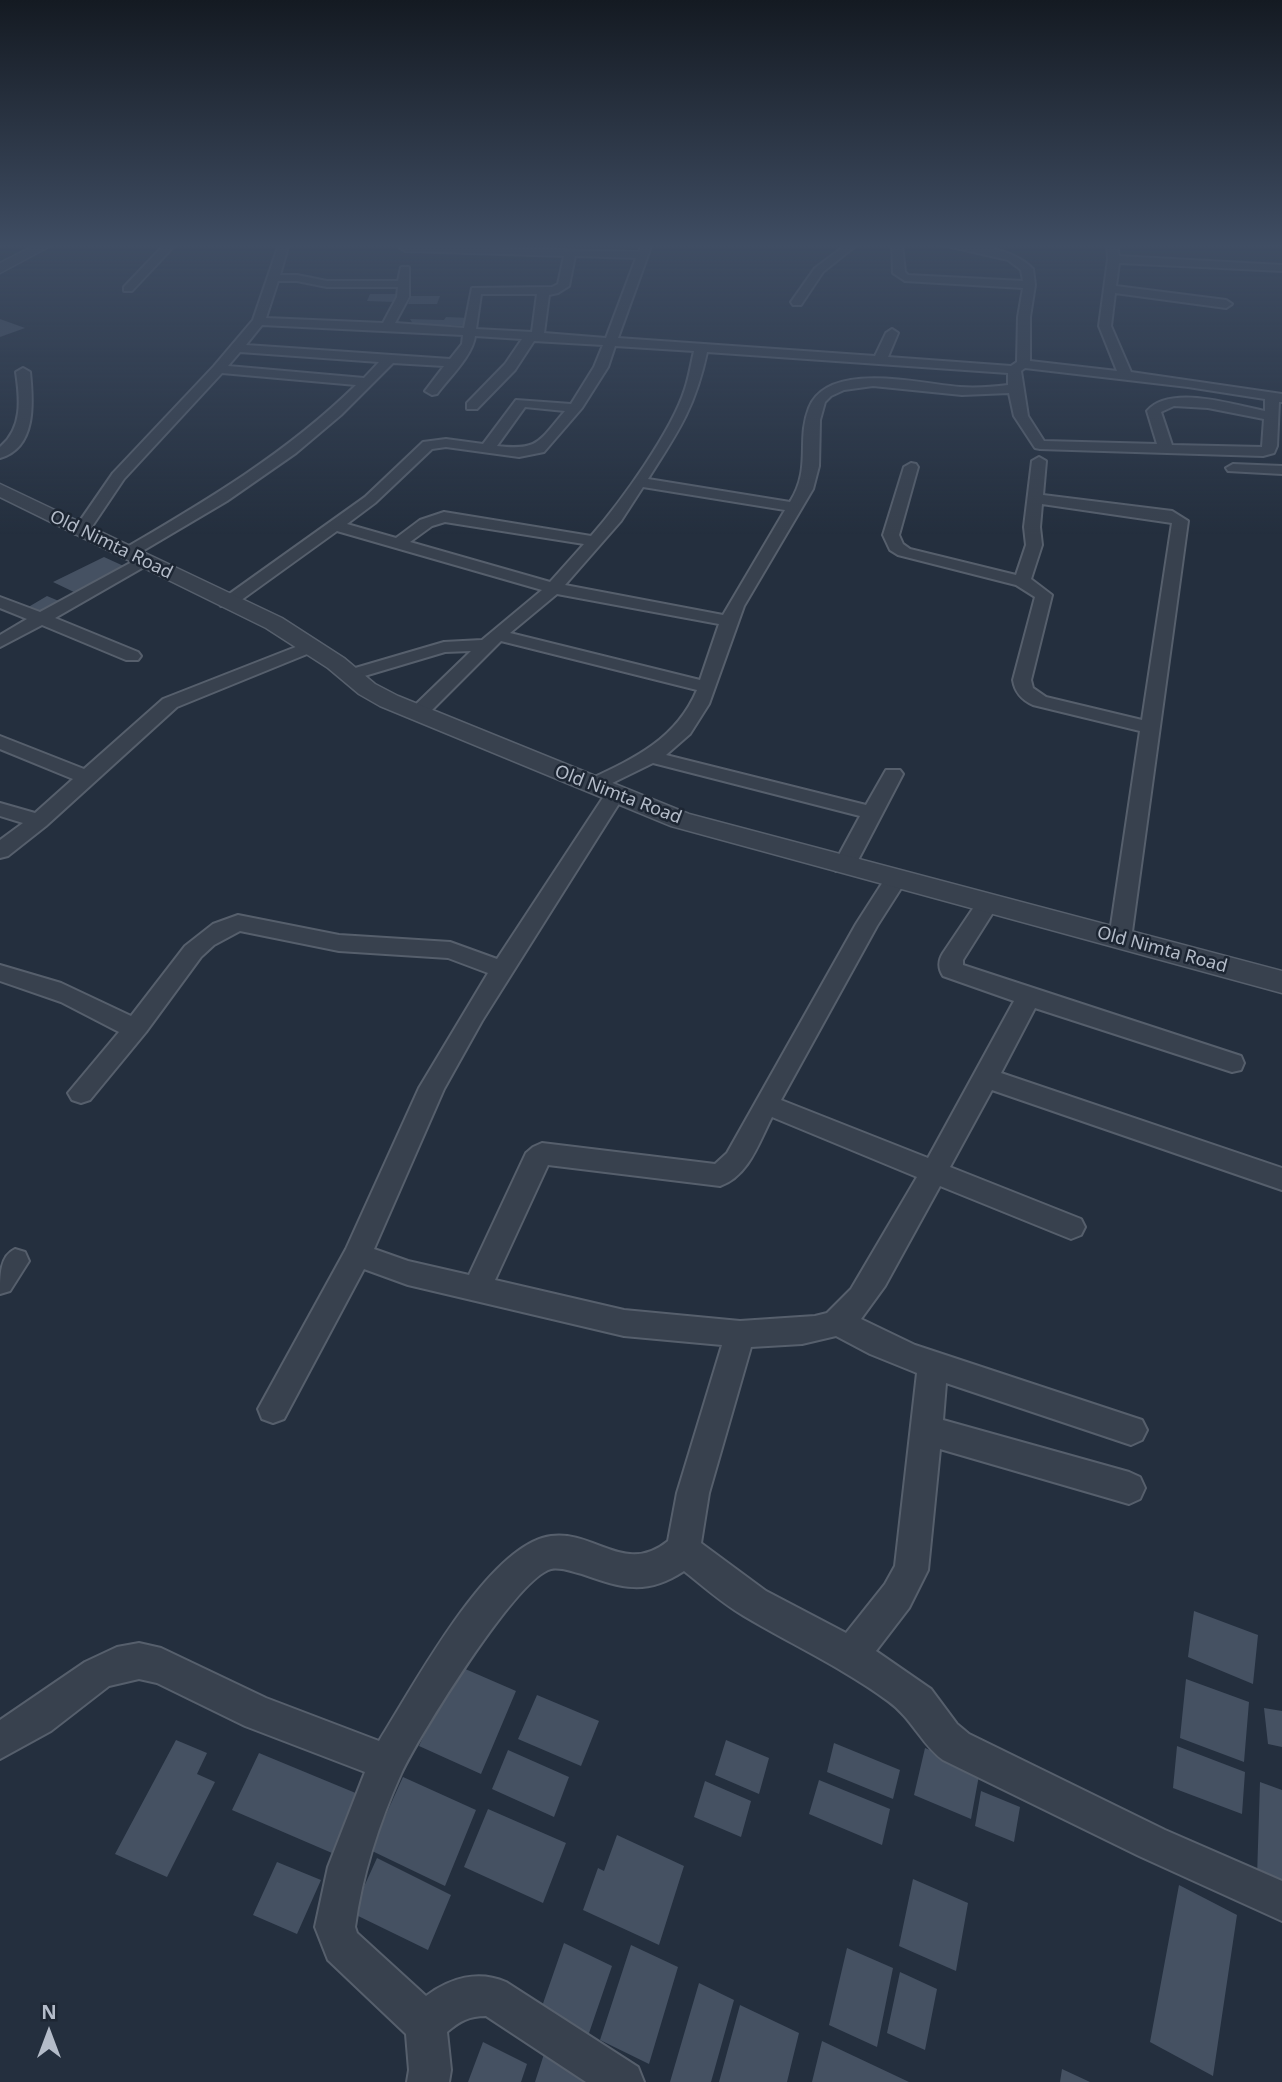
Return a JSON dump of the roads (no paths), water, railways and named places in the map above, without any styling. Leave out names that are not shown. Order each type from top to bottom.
[{"type":"street","points":[[81,531],[118,476],[243,341]]},
{"type":"street","points":[[432,391],[465,350],[468,341]]},
{"type":"street","points":[[472,406],[530,341]]},
{"type":"street","points":[[595,341],[1018,367],[1125,375],[1277,397],[1270,416],[1269,450],[1263,452],[1040,445],[1021,416],[1015,388],[1018,367],[1021,341]]},
{"type":"street","points":[[880,360],[888,341]]},
{"type":"street","points":[[1111,341],[1125,375]]},
{"type":"street","points":[[227,602],[387,486],[428,445],[435,443],[535,452],[575,408],[601,367],[612,342]]},
{"type":"street","points":[[237,348],[455,363]]},
{"type":"street","points":[[418,713],[492,640],[554,588],[615,518],[685,405],[701,349]]},
{"type":"street","points":[[0,642],[136,557],[278,461],[323,424],[391,357]]},
{"type":"street","points":[[219,369],[368,382]]},
{"type":"street","points":[[0,454],[8,449],[28,416],[23,372]]},
{"type":"street","points":[[273,1409],[357,1255],[432,1088],[503,970],[604,789],[652,757],[681,733],[696,715],[729,621],[758,565],[804,493],[810,475],[814,415],[818,402],[826,394],[852,384],[869,382],[962,391],[1015,388]]},
{"type":"street","points":[[1166,449],[1154,411],[1161,404],[1183,401],[1270,416]]},
{"type":"street","points":[[487,449],[523,402],[575,408]]},
{"type":"street","points":[[1021,581],[1034,545],[1032,527],[1039,461]]},
{"type":"street","points":[[911,467],[891,535],[896,547],[904,552],[1021,581],[1044,595],[1022,680],[1028,695],[1040,701],[1151,728]]},
{"type":"street","points":[[1220,468],[1282,470]]},
{"type":"street","points":[[639,482],[794,506]]},
{"type":"street","name":"Old Nimta Road","points":[[3,495],[274,623],[381,696],[680,820],[1282,982]]},
{"type":"street","points":[[1036,499],[1172,516],[1180,521],[1120,939]]},
{"type":"street","points":[[400,542],[426,523],[444,517],[594,541]]},
{"type":"street","points":[[334,525],[554,588],[729,621]]},
{"type":"street","points":[[0,602],[132,656]]},
{"type":"street","points":[[351,675],[444,648],[492,640],[708,687]]},
{"type":"street","points":[[0,851],[39,821],[170,703],[311,646]]},
{"type":"street","points":[[0,742],[88,778]]},
{"type":"street","points":[[652,757],[860,810]]},
{"type":"street","points":[[844,866],[893,774]]},
{"type":"street","points":[[0,809],[39,821]]},
{"type":"street","points":[[476,1290],[535,1161],[542,1154],[720,1175],[736,1161],[867,924],[896,879]]},
{"type":"street","points":[[988,903],[951,959],[951,970],[1232,1063]]},
{"type":"street","points":[[81,1093],[201,943],[238,923],[339,943],[450,950],[503,970]]},
{"type":"street","points":[[0,973],[87,1004],[134,1029]]},
{"type":"street","points":[[357,1255],[408,1273],[624,1323],[740,1334],[810,1329],[838,1322],[851,1310],[869,1284],[934,1172],[1028,997]]},
{"type":"street","points":[[986,1078],[1282,1179]]},
{"type":"street","points":[[766,1104],[1071,1227]]},
{"type":"street","points":[[838,1322],[880,1345],[1131,1430]]},
{"type":"street","points":[[428,2082],[430,2050],[426,2024],[342,1946],[335,1927],[347,1867],[387,1762],[481,1614],[507,1581],[528,1562],[548,1553],[566,1553],[628,1572],[651,1571],[663,1567],[683,1550],[693,1493],[740,1334]]},
{"type":"street","points":[[851,1654],[897,1595],[911,1570],[933,1364]]},
{"type":"street","points":[[926,1430],[1129,1488]]},
{"type":"street","points":[[683,1550],[754,1603],[851,1654],[921,1705],[947,1741],[956,1747],[1152,1843],[1282,1901]]},
{"type":"street","points":[[0,1741],[38,1718],[97,1674],[117,1665],[139,1661],[161,1666],[258,1713],[387,1762]]},
{"type":"street","points":[[426,2024],[447,2004],[473,1994],[492,1996],[623,2082]]}]
